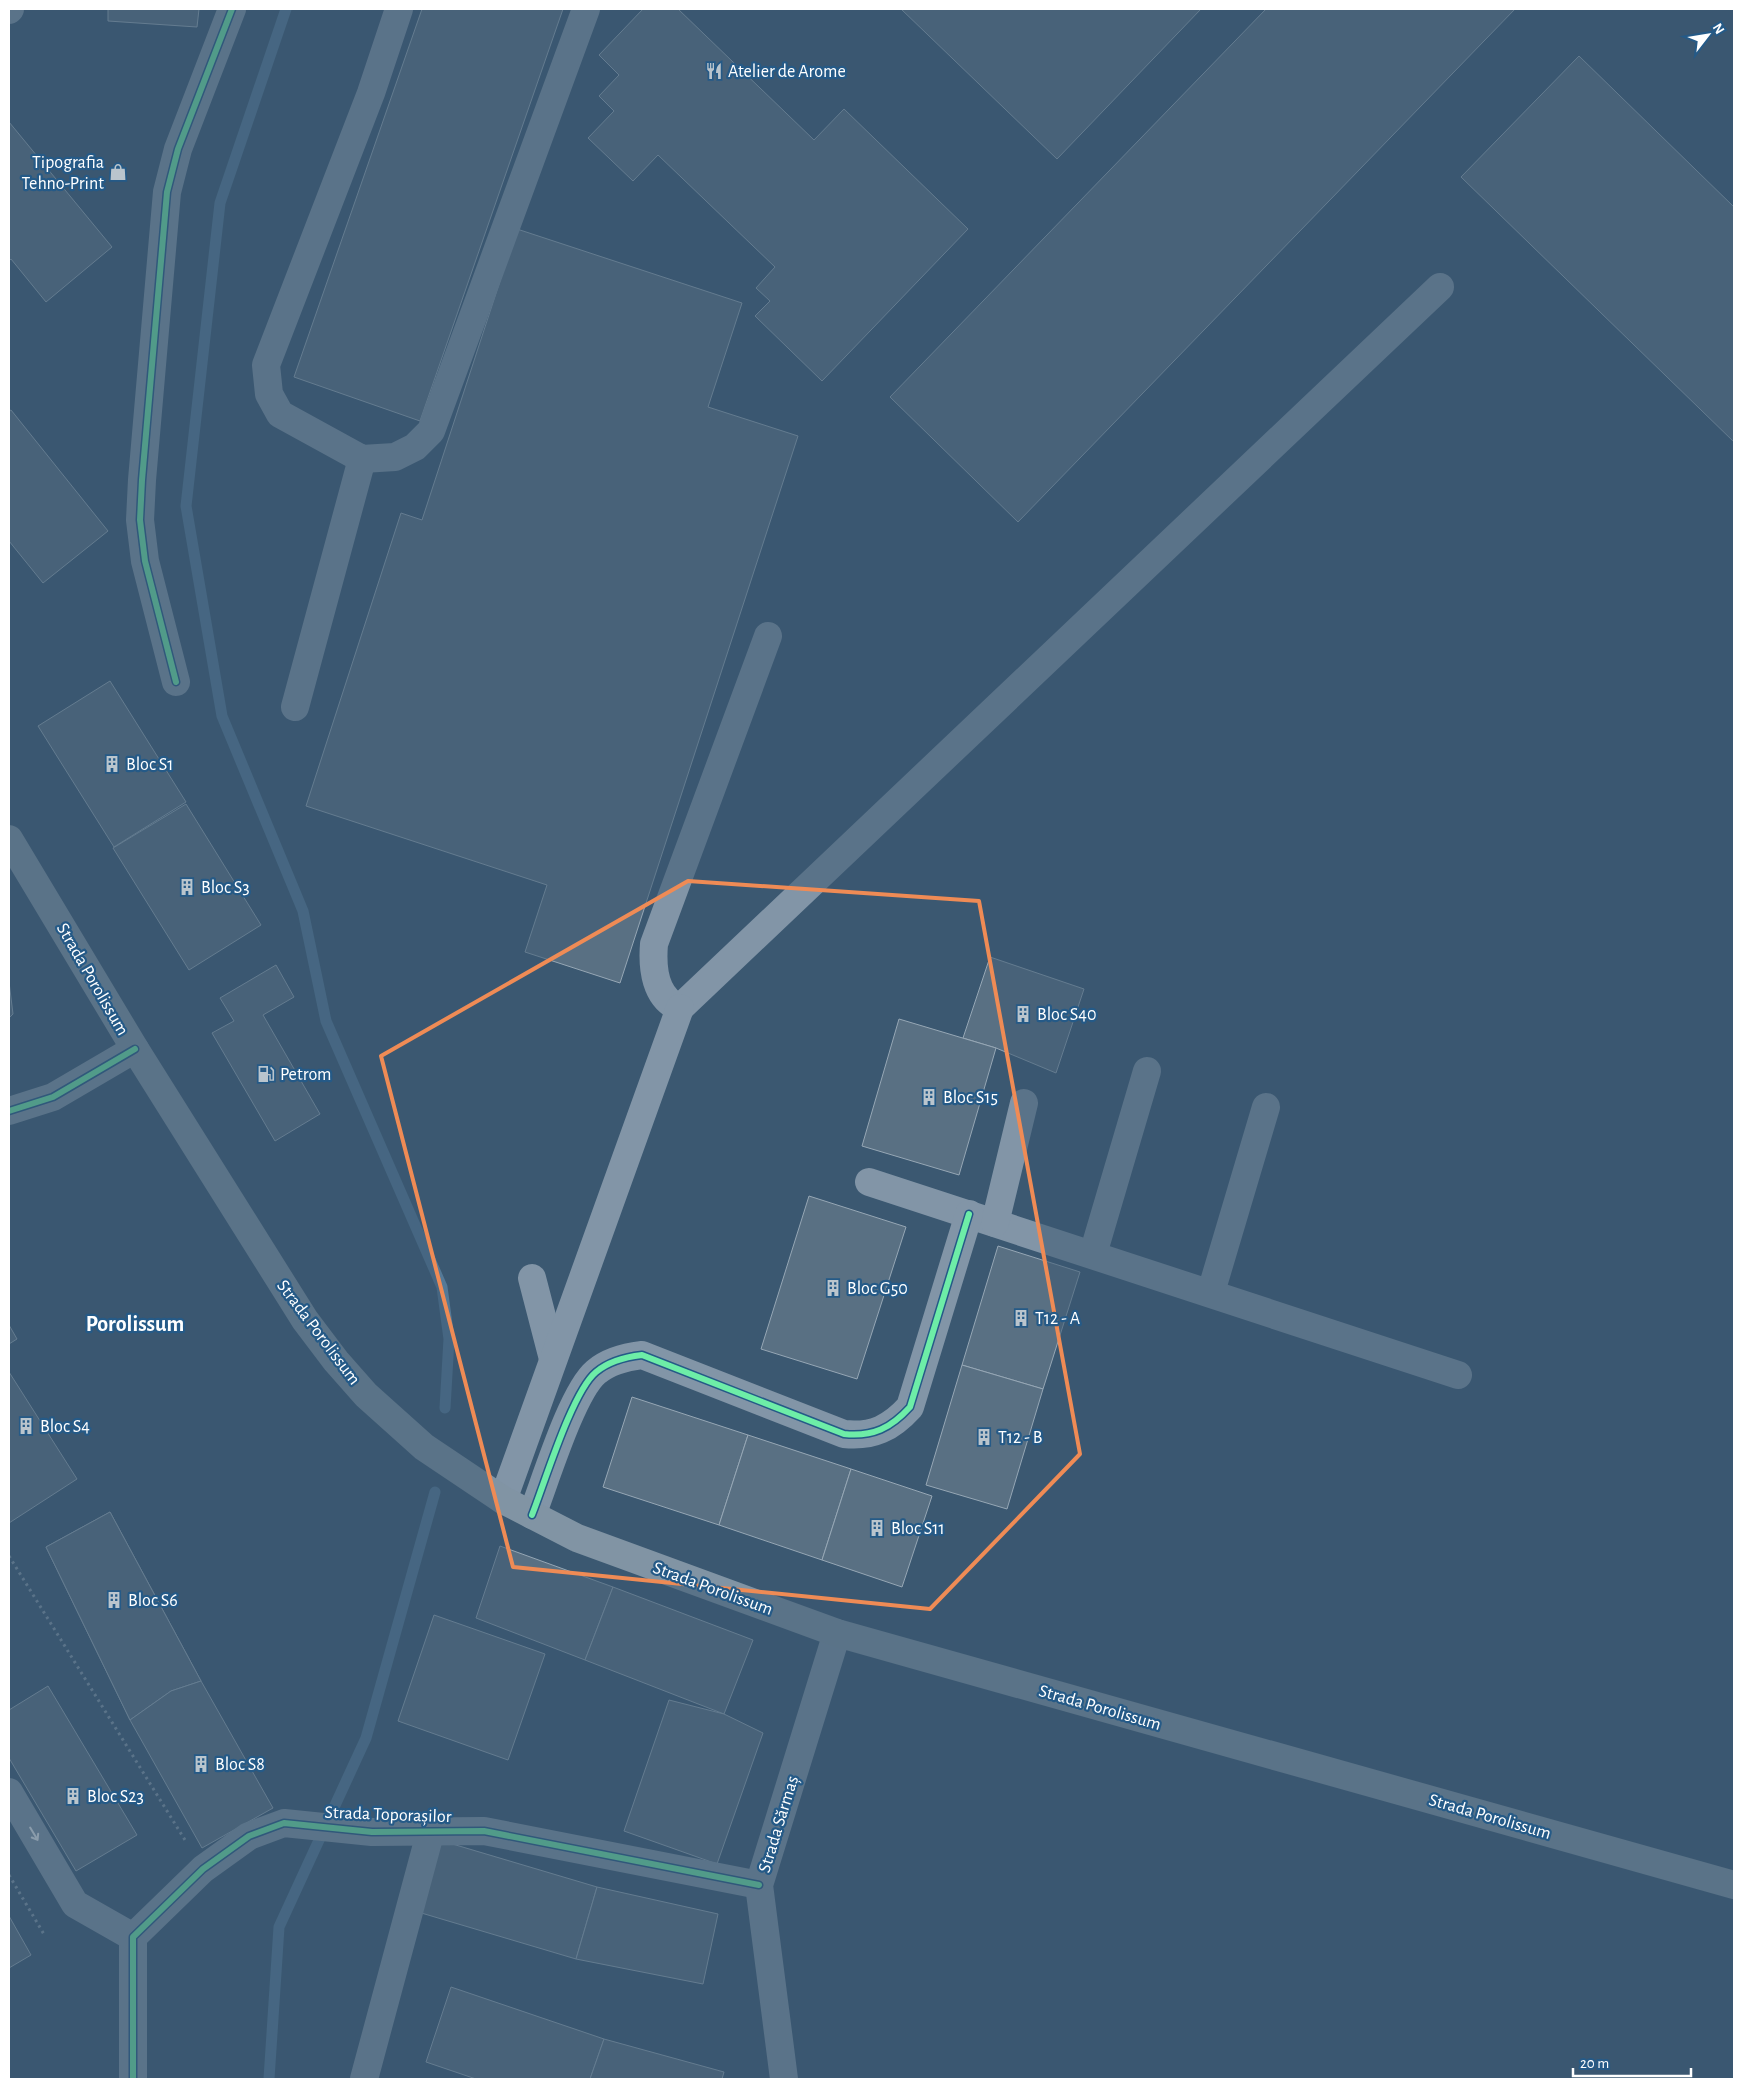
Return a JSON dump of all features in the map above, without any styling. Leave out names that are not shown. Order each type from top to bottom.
[{"type":"main road","name":"Strada Porolissum","points":[[9,839],[135,1049],[277,1278],[336,1361],[366,1395],[424,1448],[503,1500],[577,1538],[837,1633],[1734,1884]]},
{"type":"street","points":[[176,682],[145,561],[140,520],[142,480],[167,192],[178,149],[232,9]]},
{"type":"street","points":[[399,9],[370,93],[266,365],[269,394],[280,414],[362,459],[394,457],[415,447],[431,431],[586,9]]},
{"type":"street","points":[[503,1500],[680,1008],[1440,287]]},
{"type":"street","points":[[296,707],[362,459]]},
{"type":"street","points":[[680,1008],[669,1004],[656,978],[652,962],[654,944],[768,636]]},
{"type":"street","points":[[9,1111],[53,1097],[135,1049]]},
{"type":"street","points":[[1092,1254],[1147,1071]]},
{"type":"street","points":[[995,1223],[1024,1103]]},
{"type":"street","points":[[1211,1292],[1266,1106]]},
{"type":"street","points":[[869,1182],[1211,1292],[1458,1375]]},
{"type":"street","points":[[532,1514],[578,1395],[595,1372],[624,1357],[642,1355],[844,1434],[873,1434],[893,1424],[910,1407],[968,1214]]},
{"type":"street","points":[[532,1278],[553,1359]]},
{"type":"street","name":"Strada Sărmaș","points":[[784,2079],[759,1885],[837,1633]]},
{"type":"street","points":[[9,1792],[75,1904],[133,1937],[133,2079]]},
{"type":"street","name":"Strada Toporașilor","points":[[133,1937],[203,1869],[249,1836],[284,1823],[372,1832],[484,1831],[759,1885]]},
{"type":"street","points":[[364,2079],[431,1830]]},
{"type":"path","points":[[9,1556],[203,1869]]},
{"type":"path","points":[[9,1875],[45,1936]]},
{"type":"highlighted area","points":[[688,881],[979,901],[1080,1454],[930,1609],[513,1567],[381,1056]]},
{"type":"building","points":[[108,9],[199,9],[197,27],[108,21]]},
{"type":"building","points":[[422,9],[563,9],[420,421],[294,377]]},
{"type":"building","points":[[643,9],[678,9],[814,140],[844,109],[968,229],[822,381],[755,316],[770,301],[756,288],[775,267],[658,155],[633,181],[588,138],[614,111],[599,96],[619,75],[599,55]]},
{"type":"building","points":[[901,9],[1201,9],[1057,159]]},
{"type":"building","points":[[1266,9],[1515,9],[1018,522],[890,397]]},
{"type":"building","points":[[1579,56],[1734,207],[1734,442],[1461,177]]},
{"type":"building","points":[[9,122],[112,247],[46,302],[11,259],[9,261]]},
{"type":"building","points":[[517,229],[742,303],[708,407],[798,436],[620,983],[525,952],[547,885],[306,806],[401,513],[422,520]]},
{"type":"building","points":[[11,410],[108,531],[43,583],[9,541],[9,411]]},
{"type":"building","name":"Bloc S1","points":[[110,681],[186,802],[114,847],[38,726]]},
{"type":"building","name":"Bloc S3","points":[[186,804],[261,925],[189,970],[113,848]]},
{"type":"building","name":"Bloc S40","points":[[990,957],[1084,989],[1056,1073],[996,1048],[963,1038]]},
{"type":"building","name":"Petrom","points":[[276,965],[294,997],[263,1015],[320,1114],[275,1141],[212,1033],[234,1021],[220,998]]},
{"type":"building","points":[[9,982],[13,1014],[9,1018]]},
{"type":"building","name":"Bloc S15","points":[[899,1019],[996,1048],[959,1175],[862,1146]]},
{"type":"building","name":"Bloc G50","points":[[809,1196],[906,1227],[857,1379],[761,1349]]},
{"type":"building","name":"T12 - A","points":[[998,1246],[1080,1272],[1043,1389],[962,1365]]},
{"type":"building","points":[[9,1325],[17,1339],[9,1344]]},
{"type":"building","name":"T12 - B","points":[[962,1365],[1043,1389],[1007,1509],[926,1485]]},
{"type":"building","name":"Bloc S4","points":[[9,1372],[77,1479],[9,1523]]},
{"type":"building","points":[[632,1397],[748,1435],[719,1525],[603,1487]]},
{"type":"building","points":[[748,1435],[851,1469],[822,1560],[719,1525]]},
{"type":"building","name":"Bloc S11","points":[[851,1469],[932,1496],[902,1587],[822,1560]]},
{"type":"building","name":"Bloc S6","points":[[110,1512],[201,1681],[171,1691],[130,1720],[46,1547]]},
{"type":"building","name":"Bloc S6","points":[[110,1512],[201,1681],[171,1691],[130,1720],[46,1547]]},
{"type":"building","points":[[500,1546],[613,1587],[585,1660],[476,1618]]},
{"type":"building","points":[[613,1587],[753,1640],[724,1714],[585,1660]]},
{"type":"building","points":[[434,1615],[545,1654],[508,1760],[398,1721]]},
{"type":"building","name":"Bloc S8","points":[[201,1681],[273,1808],[202,1848],[130,1720],[171,1691]]},
{"type":"building","name":"Bloc S23","points":[[48,1686],[137,1835],[76,1871],[9,1758],[9,1710]]},
{"type":"building","points":[[669,1700],[724,1714],[763,1733],[717,1864],[624,1831]]},
{"type":"building","points":[[439,1840],[597,1887],[576,1959],[418,1912]]},
{"type":"building","points":[[597,1887],[718,1914],[703,1984],[576,1959]]},
{"type":"building","points":[[9,1916],[31,1955],[9,1968]]},
{"type":"building","points":[[451,1987],[604,2039],[590,2079],[476,2079],[426,2062]]},
{"type":"building","points":[[604,2039],[724,2072],[722,2079],[590,2079]]},
{"type":"waterway","points":[[286,9],[220,203],[186,506],[222,716],[303,911],[326,1021],[442,1287],[449,1339],[445,1408]]},
{"type":"waterway","points":[[269,2079],[279,1927],[366,1738],[435,1492]]},
{"type":"cycle path","points":[[176,682],[145,561],[140,520],[142,480],[167,192],[178,149],[232,9]]},
{"type":"cycle path","points":[[9,1111],[53,1097],[135,1049]]},
{"type":"cycle path","points":[[532,1515],[560,1439],[578,1398],[596,1372],[606,1365],[623,1358],[642,1355],[844,1434],[864,1434],[881,1430],[888,1426],[910,1407],[969,1214]]},
{"type":"cycle path","points":[[133,2079],[133,1937],[203,1869],[249,1836],[284,1823],[372,1832],[484,1831],[759,1885]]},
{"type":"place","name":"Atelier de Arome","points":[[714,71]]},
{"type":"place","name":"Tipografia Tehno-Print","points":[[118,172]]},
{"type":"place","name":"Bloc S1","points":[[112,764]]},
{"type":"place","name":"Bloc S3","points":[[187,887]]},
{"type":"place","name":"Bloc S40","points":[[1023,1014]]},
{"type":"place","name":"Petrom","points":[[266,1074]]},
{"type":"place","name":"Bloc S15","points":[[929,1097]]},
{"type":"place","name":"Bloc G50","points":[[833,1288]]},
{"type":"place","name":"T12 - A","points":[[1021,1318]]},
{"type":"place","name":"Bloc S4","points":[[26,1426]]},
{"type":"place","name":"T12 - B","points":[[984,1437]]},
{"type":"place","name":"Bloc S11","points":[[877,1528]]},
{"type":"place","name":"Bloc S6","points":[[114,1600]]},
{"type":"place","name":"Bloc S8","points":[[201,1764]]},
{"type":"place","name":"Bloc S23","points":[[73,1796]]},
{"type":"district","name":"Porolissum","points":[[135,1323]]}]
